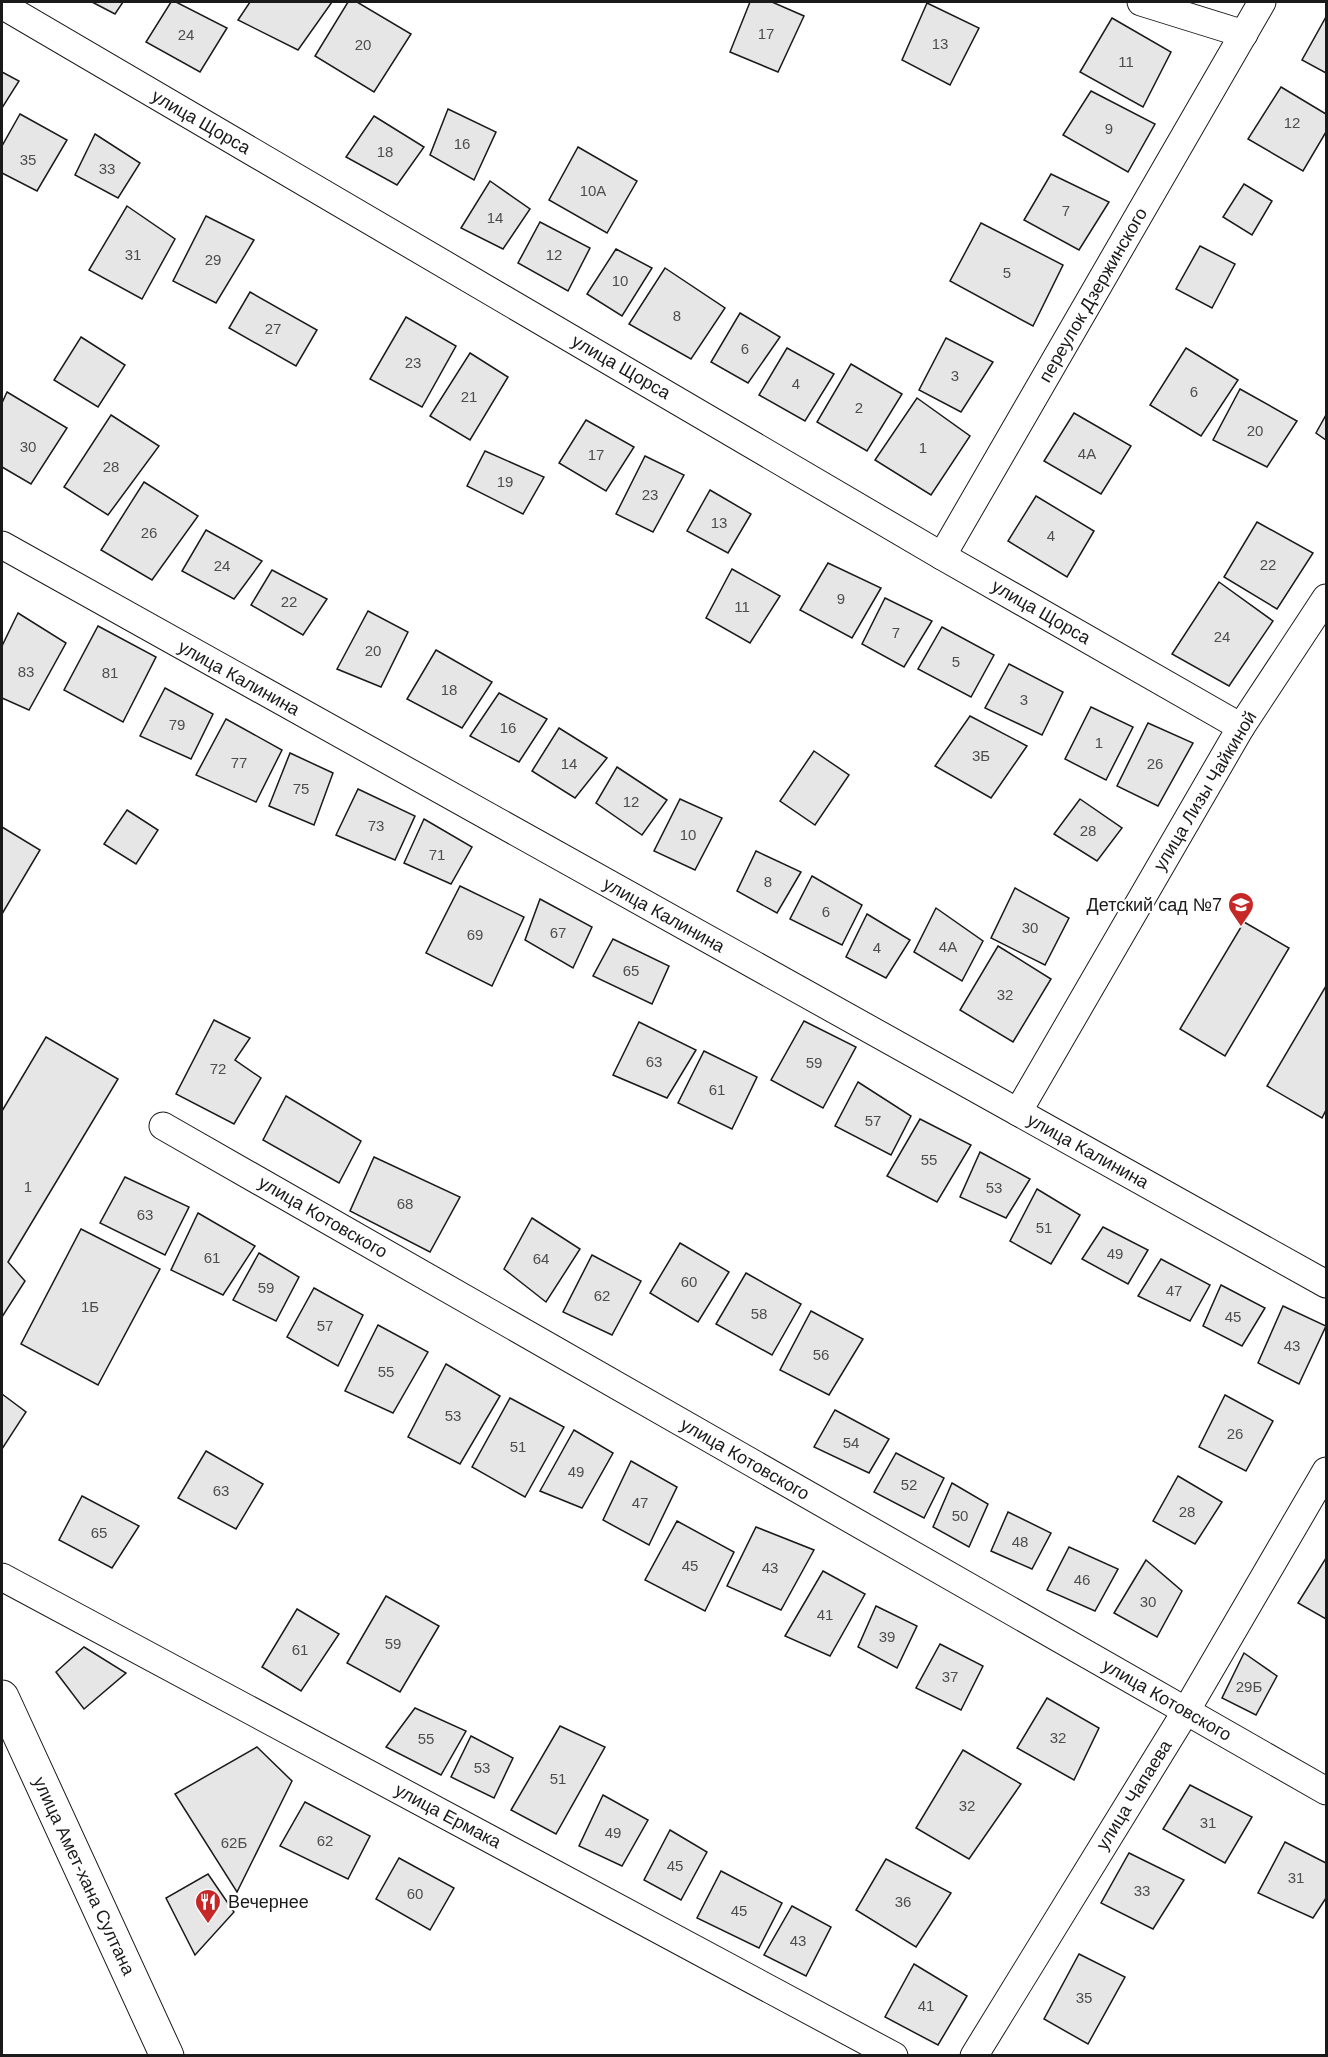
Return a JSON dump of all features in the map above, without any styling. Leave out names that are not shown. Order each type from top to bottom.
[{"type":"main road","name":"улица Амет-хана Султана","points":[[2,1697],[167,2055]]},
{"type":"street","points":[[1141,2],[1244,34]]},
{"type":"street","name":"переулок Дзержинского","points":[[942,556],[1262,2]]},
{"type":"street","name":"улица Щорса","points":[[2,4],[942,556],[1241,727]]},
{"type":"street","name":"улица Калинина","points":[[2,546],[1326,1284]]},
{"type":"street","name":"улица Лизы Чайкиной","points":[[1018,1112],[1241,727],[1326,598]]},
{"type":"street","name":"улица Котовского","points":[[163,1126],[1326,1791]]},
{"type":"street","name":"улица Чапаева","points":[[974,2055],[1186,1711],[1326,1471]]},
{"type":"street","name":"улица Ермака","points":[[2,1577],[894,2055]]},
{"type":"building","points":[[92,2],[123,2],[115,14]]},
{"type":"building","points":[[171,2],[176,2],[227,28],[200,72],[146,42]]},
{"type":"building","points":[[250,2],[332,2],[298,50],[238,20]]},
{"type":"building","points":[[348,2],[357,2],[411,34],[374,92],[315,56]]},
{"type":"building","points":[[750,2],[772,2],[804,16],[778,72],[730,52]]},
{"type":"building","points":[[927,3],[979,28],[950,85],[902,60]]},
{"type":"building","points":[[1326,17],[1326,73],[1302,60]]},
{"type":"building","points":[[1112,18],[1171,52],[1143,107],[1080,72]]},
{"type":"building","points":[[2,72],[19,81],[2,108]]},
{"type":"building","points":[[1281,87],[1326,114],[1326,132],[1303,171],[1248,139]]},
{"type":"building","points":[[1091,91],[1155,124],[1128,172],[1063,135]]},
{"type":"building","points":[[448,109],[496,132],[474,180],[430,155]]},
{"type":"building","points":[[20,114],[67,140],[37,191],[2,173],[2,146]]},
{"type":"building","points":[[374,116],[424,147],[397,185],[346,157]]},
{"type":"building","points":[[95,134],[140,163],[118,198],[75,175]]},
{"type":"building","points":[[578,147],[637,181],[607,233],[549,200]]},
{"type":"building","points":[[1051,174],[1109,202],[1079,250],[1024,220]]},
{"type":"building","points":[[490,181],[530,209],[503,249],[461,228]]},
{"type":"building","points":[[1244,184],[1272,201],[1252,235],[1223,217]]},
{"type":"building","points":[[127,206],[175,239],[142,299],[89,270]]},
{"type":"building","points":[[206,216],[254,240],[216,303],[173,281]]},
{"type":"building","points":[[540,222],[590,248],[568,291],[518,263]]},
{"type":"building","points":[[981,223],[1063,265],[1033,326],[950,281]]},
{"type":"building","points":[[1200,246],[1235,264],[1212,308],[1176,289]]},
{"type":"building","points":[[616,249],[652,268],[622,316],[587,294]]},
{"type":"building","points":[[665,268],[725,308],[691,359],[629,324]]},
{"type":"building","points":[[250,292],[317,330],[296,366],[229,328]]},
{"type":"building","points":[[740,313],[780,337],[748,383],[711,362]]},
{"type":"building","points":[[406,317],[456,346],[422,407],[370,379]]},
{"type":"building","points":[[81,337],[125,365],[98,407],[54,380]]},
{"type":"building","points":[[946,338],[993,362],[961,412],[919,390]]},
{"type":"building","points":[[787,348],[834,374],[805,421],[759,395]]},
{"type":"building","points":[[1186,348],[1238,380],[1201,436],[1150,405]]},
{"type":"building","points":[[470,353],[508,377],[470,440],[430,416]]},
{"type":"building","points":[[851,364],[902,394],[867,451],[817,422]]},
{"type":"building","points":[[1240,389],[1297,421],[1267,467],[1213,440]]},
{"type":"building","points":[[7,392],[67,428],[31,484],[2,467],[2,403]]},
{"type":"building","points":[[917,398],[970,436],[931,495],[875,460]]},
{"type":"building","points":[[1074,413],[1131,446],[1101,494],[1044,461]]},
{"type":"building","points":[[111,415],[159,446],[108,515],[64,487]]},
{"type":"building","points":[[1326,415],[1326,440],[1316,433]]},
{"type":"building","points":[[586,420],[634,447],[606,491],[559,463]]},
{"type":"building","points":[[485,451],[544,477],[523,514],[467,486]]},
{"type":"building","points":[[645,456],[684,475],[653,532],[616,514]]},
{"type":"building","points":[[144,482],[198,516],[152,580],[101,550]]},
{"type":"building","points":[[710,490],[751,514],[728,553],[687,531]]},
{"type":"building","points":[[1036,496],[1094,531],[1067,577],[1008,541]]},
{"type":"building","points":[[1257,522],[1313,553],[1277,609],[1224,577]]},
{"type":"building","points":[[206,530],[262,561],[234,599],[182,571]]},
{"type":"building","points":[[828,563],[881,588],[852,638],[800,610]]},
{"type":"building","points":[[732,569],[780,596],[750,643],[706,618]]},
{"type":"building","points":[[272,570],[327,599],[303,635],[251,605]]},
{"type":"building","points":[[1219,582],[1273,621],[1229,686],[1172,654]]},
{"type":"building","points":[[885,598],[932,621],[904,667],[862,644]]},
{"type":"building","points":[[368,611],[408,632],[381,687],[337,669]]},
{"type":"building","points":[[18,613],[66,643],[29,710],[2,698],[2,646]]},
{"type":"building","points":[[98,626],[156,657],[123,722],[64,690]]},
{"type":"building","points":[[942,627],[994,655],[971,697],[918,669]]},
{"type":"building","points":[[436,650],[492,682],[462,728],[407,699]]},
{"type":"building","points":[[1009,664],[1063,692],[1042,735],[985,708]]},
{"type":"building","points":[[165,688],[213,714],[191,759],[140,736]]},
{"type":"building","points":[[499,693],[547,719],[519,762],[470,736]]},
{"type":"building","points":[[1091,707],[1133,727],[1106,780],[1065,759]]},
{"type":"building","points":[[970,716],[1027,746],[991,798],[935,766]]},
{"type":"building","points":[[226,719],[282,750],[256,802],[196,775]]},
{"type":"building","points":[[1148,723],[1193,743],[1158,806],[1117,786]]},
{"type":"building","points":[[559,728],[607,758],[575,798],[532,771]]},
{"type":"building","points":[[814,751],[849,775],[815,825],[780,801]]},
{"type":"building","points":[[290,753],[333,773],[314,825],[269,806]]},
{"type":"building","points":[[617,767],[667,800],[642,835],[596,803]]},
{"type":"building","points":[[358,789],[415,816],[395,860],[336,835]]},
{"type":"building","points":[[680,799],[722,818],[695,870],[654,851]]},
{"type":"building","points":[[1080,799],[1122,828],[1097,861],[1054,834]]},
{"type":"building","points":[[127,810],[158,830],[136,864],[104,844]]},
{"type":"building","points":[[424,819],[472,847],[451,884],[404,863]]},
{"type":"building","points":[[2,827],[40,850],[2,914]]},
{"type":"building","points":[[756,851],[801,872],[777,913],[737,891]]},
{"type":"building","points":[[812,876],[862,905],[842,945],[790,919]]},
{"type":"building","points":[[460,886],[524,917],[492,986],[426,953]]},
{"type":"building","points":[[1015,888],[1069,918],[1045,965],[991,938]]},
{"type":"building","points":[[540,899],[592,927],[573,968],[525,940]]},
{"type":"building","points":[[936,908],[983,941],[962,981],[914,952]]},
{"type":"building","points":[[867,914],[910,940],[886,978],[846,957]]},
{"type":"building","points":[[1244,922],[1289,948],[1225,1056],[1180,1029]]},
{"type":"building","points":[[613,939],[669,966],[652,1004],[593,976]]},
{"type":"building","points":[[998,946],[1051,979],[1013,1042],[960,1010]]},
{"type":"building","points":[[1326,986],[1326,1110],[1322,1118],[1267,1086]]},
{"type":"building","points":[[214,1020],[250,1038],[235,1060],[261,1078],[234,1124],[176,1094]]},
{"type":"building","points":[[804,1021],[856,1047],[823,1108],[771,1080]]},
{"type":"building","points":[[639,1022],[696,1050],[667,1098],[613,1075]]},
{"type":"building","points":[[46,1037],[118,1079],[8,1262],[25,1281],[2,1317],[2,1111]]},
{"type":"building","points":[[704,1051],[757,1077],[732,1129],[678,1103]]},
{"type":"building","points":[[858,1082],[911,1116],[891,1155],[835,1126]]},
{"type":"building","points":[[286,1096],[361,1141],[339,1183],[263,1140]]},
{"type":"building","points":[[920,1119],[971,1145],[937,1202],[887,1176]]},
{"type":"building","points":[[980,1152],[1030,1179],[1006,1218],[960,1197]]},
{"type":"building","points":[[374,1157],[460,1197],[430,1252],[350,1211]]},
{"type":"building","points":[[125,1177],[189,1207],[165,1255],[100,1223]]},
{"type":"building","points":[[1037,1189],[1080,1215],[1051,1264],[1010,1241]]},
{"type":"building","points":[[198,1213],[255,1246],[223,1295],[171,1270]]},
{"type":"building","points":[[532,1218],[580,1249],[546,1302],[504,1269]]},
{"type":"building","points":[[1103,1227],[1148,1250],[1128,1284],[1082,1259]]},
{"type":"building","points":[[81,1229],[160,1269],[98,1385],[21,1344]]},
{"type":"building","points":[[680,1243],[729,1272],[698,1322],[650,1293]]},
{"type":"building","points":[[259,1253],[299,1277],[276,1321],[233,1300]]},
{"type":"building","points":[[592,1255],[641,1281],[612,1335],[563,1312]]},
{"type":"building","points":[[1161,1259],[1210,1285],[1190,1321],[1138,1296]]},
{"type":"building","points":[[746,1273],[801,1304],[772,1355],[716,1324]]},
{"type":"building","points":[[1221,1285],[1265,1308],[1242,1346],[1203,1326]]},
{"type":"building","points":[[314,1288],[363,1315],[338,1366],[287,1337]]},
{"type":"building","points":[[1283,1306],[1326,1326],[1299,1384],[1258,1363]]},
{"type":"building","points":[[811,1311],[863,1339],[829,1395],[780,1370]]},
{"type":"building","points":[[378,1325],[428,1352],[393,1413],[345,1391]]},
{"type":"building","points":[[446,1364],[500,1396],[460,1464],[408,1437]]},
{"type":"building","points":[[2,1394],[26,1412],[2,1449]]},
{"type":"building","points":[[1225,1395],[1273,1421],[1246,1471],[1199,1447]]},
{"type":"building","points":[[510,1398],[564,1427],[525,1497],[472,1467]]},
{"type":"building","points":[[835,1410],[889,1439],[869,1473],[814,1447]]},
{"type":"building","points":[[574,1430],[613,1453],[582,1508],[540,1491]]},
{"type":"building","points":[[206,1451],[263,1484],[236,1529],[178,1498]]},
{"type":"building","points":[[896,1453],[944,1478],[924,1518],[874,1492]]},
{"type":"building","points":[[631,1461],[677,1487],[649,1545],[603,1520]]},
{"type":"building","points":[[1178,1476],[1222,1502],[1195,1544],[1153,1521]]},
{"type":"building","points":[[952,1483],[988,1504],[969,1547],[933,1527]]},
{"type":"building","points":[[82,1496],[139,1526],[112,1568],[59,1540]]},
{"type":"building","points":[[1008,1512],[1051,1533],[1032,1569],[991,1551]]},
{"type":"building","points":[[677,1521],[734,1552],[705,1611],[645,1580]]},
{"type":"building","points":[[756,1527],[814,1550],[781,1610],[727,1586]]},
{"type":"building","points":[[1069,1547],[1118,1569],[1095,1611],[1047,1590]]},
{"type":"building","points":[[1326,1558],[1326,1619],[1298,1603]]},
{"type":"building","points":[[1146,1560],[1182,1591],[1157,1637],[1114,1613]]},
{"type":"building","points":[[823,1571],[865,1594],[830,1656],[785,1636]]},
{"type":"building","points":[[386,1596],[439,1626],[400,1692],[347,1663]]},
{"type":"building","points":[[876,1606],[917,1626],[897,1668],[858,1647]]},
{"type":"building","points":[[297,1609],[339,1634],[301,1691],[262,1667]]},
{"type":"building","points":[[940,1644],[983,1666],[961,1710],[916,1688]]},
{"type":"building","points":[[84,1647],[126,1673],[84,1709],[56,1672]]},
{"type":"building","points":[[1244,1653],[1277,1676],[1256,1715],[1222,1698]]},
{"type":"building","points":[[1047,1698],[1099,1728],[1074,1780],[1017,1748]]},
{"type":"building","points":[[415,1708],[466,1731],[441,1775],[386,1747]]},
{"type":"building","points":[[560,1726],[605,1747],[556,1834],[511,1810]]},
{"type":"building","points":[[471,1736],[513,1758],[494,1798],[451,1777]]},
{"type":"building","points":[[257,1747],[292,1781],[237,1892],[175,1794]]},
{"type":"building","points":[[963,1750],[1021,1784],[969,1859],[916,1828]]},
{"type":"building","points":[[1190,1785],[1252,1817],[1225,1863],[1163,1829]]},
{"type":"building","points":[[603,1795],[648,1820],[622,1866],[579,1846]]},
{"type":"building","points":[[305,1802],[370,1836],[348,1879],[280,1846]]},
{"type":"building","points":[[670,1830],[707,1852],[681,1900],[644,1880]]},
{"type":"building","points":[[1285,1842],[1326,1863],[1326,1898],[1313,1918],[1258,1893]]},
{"type":"building","points":[[1129,1853],[1184,1880],[1153,1929],[1101,1903]]},
{"type":"building","points":[[399,1858],[454,1888],[430,1930],[376,1899]]},
{"type":"building","points":[[886,1859],[951,1893],[916,1947],[856,1910]]},
{"type":"building","points":[[721,1871],[782,1903],[759,1948],[697,1918]]},
{"type":"building","points":[[208,1874],[234,1912],[195,1955],[166,1898]]},
{"type":"building","points":[[792,1906],[831,1927],[806,1976],[764,1955]]},
{"type":"building","points":[[1079,1954],[1125,1977],[1088,2044],[1044,2019]]},
{"type":"building","points":[[914,1964],[967,1996],[938,2045],[885,2017]]},
{"type":"place","name":"Детский сад №7","points":[[1241,928]]},
{"type":"place","name":"Вечернее","points":[[208,1925]]}]
